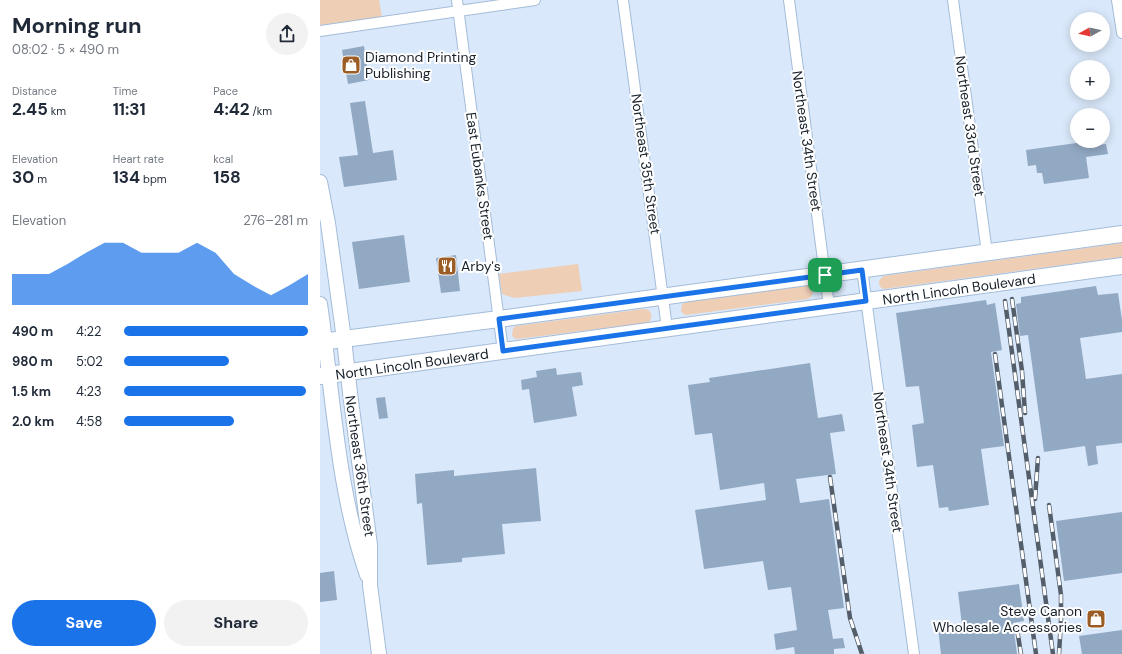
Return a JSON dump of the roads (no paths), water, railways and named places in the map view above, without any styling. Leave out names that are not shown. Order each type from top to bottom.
[{"type":"main road","name":"Northeast 36th Street","points":[[320,182],[328,223],[344,339],[370,545],[370,585],[379,654]]},
{"type":"main road","points":[[323,342],[1122,234]]},
{"type":"main road","name":"North Lincoln Boulevard","points":[[325,376],[1122,266]]},
{"type":"main road","name":"Northeast 36th Street","points":[[320,304],[325,376],[357,547],[370,585]]},
{"type":"street","name":"East Eubanks Street","points":[[457,0],[503,351]]},
{"type":"street","points":[[320,31],[535,0]]},
{"type":"street","name":"Northeast 35th Street","points":[[623,0],[667,328]]},
{"type":"street","name":"Northeast 34th Street","points":[[789,0],[829,306]]},
{"type":"street","name":"Northeast 33rd Street","points":[[952,0],[987,253]]},
{"type":"street","points":[[1118,0],[1122,33]]},
{"type":"street","name":"Northeast 34th Street","points":[[862,270],[914,654]]},
{"type":"railway","points":[[1012,299],[1022,371],[1025,413]]},
{"type":"railway","points":[[1005,301],[1053,654]]},
{"type":"railway","points":[[995,354],[1036,654]]},
{"type":"railway","points":[[1035,499],[1038,458]]},
{"type":"railway","points":[[830,477],[850,618],[862,654]]},
{"type":"railway","points":[[1049,505],[1061,595],[1059,654]]},
{"type":"railway","points":[[1017,629],[1021,654]]},
{"type":"place","name":"Diamond Printing Publishing","points":[[351,65]]},
{"type":"place","name":"Arby's","points":[[447,266]]},
{"type":"place","name":"Steve Canon Wholesale Accessories","points":[[1096,619]]}]
